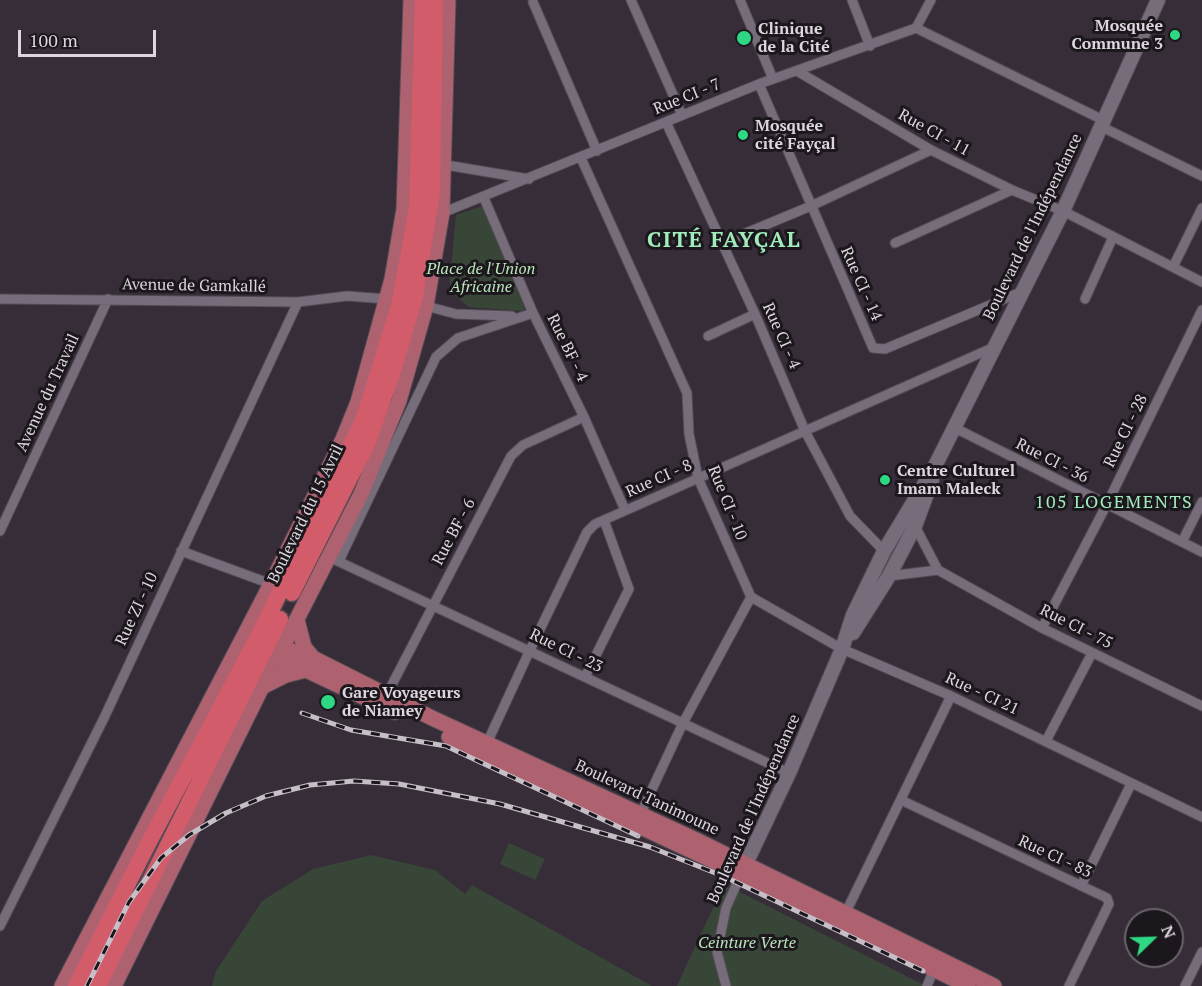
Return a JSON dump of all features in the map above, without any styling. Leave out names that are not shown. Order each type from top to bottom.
[{"type":"highway","name":"Boulevard du 15 Avril","points":[[76,986],[265,623],[350,451],[368,407],[399,306],[417,208],[423,0]]},
{"type":"highway","name":"Boulevard du 15 Avril","points":[[98,986],[353,474],[376,423],[410,314],[429,218],[435,0]]},
{"type":"main road","name":"Boulevard du 15 Avril","points":[[62,986],[271,584],[351,420],[387,299],[400,242],[407,182],[411,0]]},
{"type":"main road","points":[[114,986],[262,687],[297,620],[334,559],[385,440],[426,306],[442,213],[446,165],[448,0]]},
{"type":"main road","name":"Boulevard de l'Indépendance","points":[[743,869],[789,773],[842,649],[853,615],[884,551],[935,466],[1020,292],[1063,211],[1158,0]]},
{"type":"main road","name":"Boulevard de l'Indépendance","points":[[842,649],[889,576],[915,526],[928,496],[935,466]]},
{"type":"main road","points":[[262,687],[310,664],[297,620]]},
{"type":"main road","name":"Boulevard Tanimoune","points":[[280,654],[310,664],[743,869],[846,912],[994,986]]},
{"type":"main road","name":"Boulevard Tanimoune","points":[[327,673],[386,696],[640,815],[968,986]]},
{"type":"street","points":[[631,0],[682,115]]},
{"type":"street","points":[[740,0],[773,79]]},
{"type":"street","points":[[852,0],[870,46]]},
{"type":"street","points":[[931,0],[916,28],[1202,176]]},
{"type":"street","points":[[533,1],[597,151]]},
{"type":"street","name":"Rue CI - 7","points":[[442,213],[484,198],[759,84],[916,28]]},
{"type":"street","name":"Rue CI - 11","points":[[796,71],[931,150],[1012,190],[1063,211],[1202,282]]},
{"type":"street","name":"Rue CI - 14","points":[[759,84],[873,348],[879,351],[1020,292]]},
{"type":"street","name":"Rue CI - 4","points":[[666,122],[723,243],[806,430],[850,516],[884,551]]},
{"type":"street","points":[[723,243],[811,206],[931,150]]},
{"type":"street","name":"Rue CI - 10","points":[[581,158],[687,393],[689,434],[698,478],[751,597]]},
{"type":"street","points":[[446,165],[529,179]]},
{"type":"street","points":[[896,243],[1012,190]]},
{"type":"street","name":"Rue BF - 4","points":[[484,198],[533,313],[584,417],[625,510]]},
{"type":"street","points":[[1173,267],[1202,208]]},
{"type":"street","points":[[1085,299],[1113,237]]},
{"type":"street","name":"Avenue de Gamkallé","points":[[0,298],[298,302],[347,296],[387,299]]},
{"type":"street","name":"Avenue du Travail","points":[[0,531],[108,300]]},
{"type":"street","name":"Rue ZI - 10","points":[[0,926],[104,718],[298,302]]},
{"type":"street","points":[[426,306],[456,314],[500,317],[533,313]]},
{"type":"street","name":"Rue CI - 28","points":[[1042,628],[1106,506],[1202,310]]},
{"type":"street","points":[[334,559],[435,357],[458,338],[533,313]]},
{"type":"street","points":[[708,336],[755,314]]},
{"type":"street","name":"Rue CI - 8","points":[[488,743],[587,532],[604,519],[992,348]]},
{"type":"street","name":"Rue BF - 6","points":[[386,696],[511,456],[523,445],[584,417]]},
{"type":"street","name":"Rue CI - 36","points":[[953,427],[1106,506],[1202,552]]},
{"type":"street","points":[[1182,542],[1202,502]]},
{"type":"street","points":[[585,677],[629,589],[604,519]]},
{"type":"street","points":[[889,576],[938,570],[915,526]]},
{"type":"street","points":[[181,550],[271,584]]},
{"type":"street","name":"Rue CI - 23","points":[[334,559],[434,604],[789,773]]},
{"type":"street","name":"Rue CI - 75","points":[[938,570],[1042,628],[1202,706]]},
{"type":"street","points":[[640,815],[683,723],[751,597]]},
{"type":"street","name":"Rue - CI 21","points":[[751,597],[842,649],[951,696],[1202,817]]},
{"type":"street","points":[[1046,741],[1092,653]]},
{"type":"street","points":[[846,912],[951,696]]},
{"type":"street","points":[[1081,886],[1131,784]]},
{"type":"street","name":"Rue CI - 83","points":[[902,800],[1107,898],[1109,904],[1069,986]]},
{"type":"street","name":"Boulevard de l'Indépendance","points":[[726,986],[717,952],[726,908],[743,869]]},
{"type":"street","points":[[1185,986],[1202,952]]},
{"type":"street","points":[[927,986],[934,969]]},
{"type":"green space","name":"Place de l'Union Africaine","points":[[483,206],[526,305],[523,311],[469,307],[449,291],[456,215]]},
{"type":"green space","points":[[509,843],[545,859],[535,880],[500,864]]},
{"type":"green space","points":[[371,855],[435,870],[465,894],[472,885],[652,986],[212,986],[216,971],[262,901],[313,869]]},
{"type":"green space","name":"Ceinture Verte","points":[[724,884],[926,986],[677,986]]},
{"type":"railway","points":[[302,713],[351,730],[446,746],[638,836]]},
{"type":"railway","points":[[87,986],[129,902],[161,858],[189,835],[226,813],[266,796],[310,785],[354,781],[399,784],[500,804],[650,847],[723,876],[923,971]]},
{"type":"place","name":"Mosquée Commune 3","points":[[1175,35]]},
{"type":"place","name":"Clinique de la Cité","points":[[744,38]]},
{"type":"place","name":"Mosquée cité Fayçal","points":[[743,135]]},
{"type":"place","name":"Centre Culturel Imam Maleck","points":[[885,480]]},
{"type":"place","name":"Gare Voyageurs de Niamey","points":[[328,702]]},
{"type":"district","name":"CITÉ FAYÇAL","points":[[724,241]]},
{"type":"district","name":"105 LOGEMENTS","points":[[1114,503]]}]
